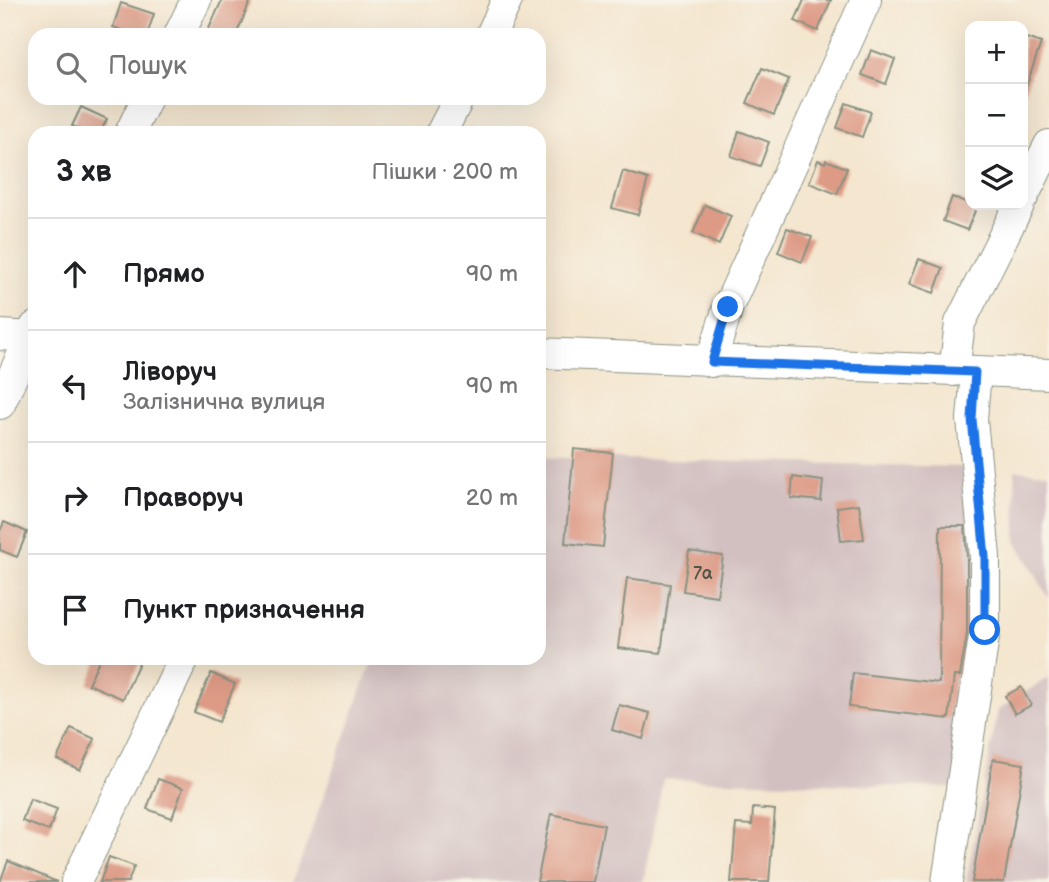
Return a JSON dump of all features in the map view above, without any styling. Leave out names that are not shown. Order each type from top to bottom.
[{"type":"street","points":[[182,28],[196,0]]},
{"type":"street","points":[[494,28],[507,0]]},
{"type":"street","points":[[712,362],[728,307],[866,0]]},
{"type":"street","points":[[133,126],[144,105]]},
{"type":"street","points":[[445,126],[455,105]]},
{"type":"street","points":[[1028,187],[1049,145]]},
{"type":"street","points":[[947,882],[985,630],[985,557],[960,323],[1016,210]]},
{"type":"street","points":[[0,335],[28,333]]},
{"type":"street","points":[[0,404],[28,346]]},
{"type":"street","points":[[546,353],[1049,374]]},
{"type":"street","points":[[76,882],[181,665]]},
{"type":"shaded area","points":[[546,457],[962,467],[982,596],[954,788],[663,779],[643,882],[293,882],[370,665],[546,665]]},
{"type":"shaded area","points":[[1015,470],[1049,473],[1049,598],[1016,541]]},
{"type":"shaded area","points":[[1049,677],[1049,882],[966,882],[998,710]]},
{"type":"building","points":[[222,0],[251,0],[239,28],[209,28]]},
{"type":"building","points":[[804,0],[831,0],[818,31],[795,21]]},
{"type":"building","points":[[121,3],[154,14],[149,28],[113,27]]},
{"type":"building","points":[[1028,39],[1041,43],[1028,81]]},
{"type":"building","points":[[871,50],[895,59],[886,84],[862,75]]},
{"type":"building","points":[[762,68],[789,79],[774,115],[747,103]]},
{"type":"building","points":[[846,103],[871,112],[862,137],[837,128]]},
{"type":"building","points":[[81,107],[107,119],[104,126],[72,126]]},
{"type":"building","points":[[739,131],[769,142],[760,166],[731,156]]},
{"type":"building","points":[[818,160],[825,163],[826,160],[847,168],[837,194],[809,183]]},
{"type":"building","points":[[623,171],[648,179],[638,215],[612,208]]},
{"type":"building","points":[[952,197],[965,202],[965,210],[975,210],[967,230],[943,221]]},
{"type":"building","points":[[705,205],[731,216],[719,245],[693,233]]},
{"type":"building","points":[[787,228],[812,237],[802,262],[778,252]]},
{"type":"building","points":[[919,259],[943,268],[934,293],[909,284]]},
{"type":"building","points":[[574,449],[613,453],[603,547],[565,543]]},
{"type":"building","points":[[793,477],[823,481],[821,501],[791,498]]},
{"type":"building","points":[[859,504],[864,539],[841,541],[837,507]]},
{"type":"building","points":[[4,522],[27,532],[17,557],[0,550],[0,531]]},
{"type":"building","points":[[940,526],[965,526],[967,557],[967,634],[960,676],[954,676],[949,719],[849,707],[853,673],[939,683]]},
{"type":"building","points":[[689,551],[723,556],[717,596],[683,591]]},
{"type":"building","points":[[627,578],[670,584],[661,653],[618,648]]},
{"type":"building","points":[[97,665],[138,665],[123,699],[88,684]]},
{"type":"building","points":[[211,673],[235,684],[219,722],[194,712]]},
{"type":"building","points":[[1021,687],[1031,705],[1015,714],[1005,696]]},
{"type":"building","points":[[619,705],[650,713],[643,739],[612,730]]},
{"type":"building","points":[[71,728],[95,739],[80,770],[57,759]]},
{"type":"building","points":[[993,759],[1024,764],[1004,882],[972,882]]},
{"type":"building","points":[[158,779],[183,788],[172,818],[147,809]]},
{"type":"building","points":[[30,799],[57,809],[49,831],[22,821]]},
{"type":"building","points":[[753,808],[775,810],[769,882],[731,882],[736,824],[752,825]]},
{"type":"building","points":[[551,814],[604,825],[593,882],[537,882]]},
{"type":"building","points":[[109,857],[134,866],[128,882],[100,882]]},
{"type":"building","points":[[8,861],[57,882],[0,882]]},
{"type":"route","points":[[728,307],[712,362],[975,372],[972,419],[985,557],[985,630]]}]
